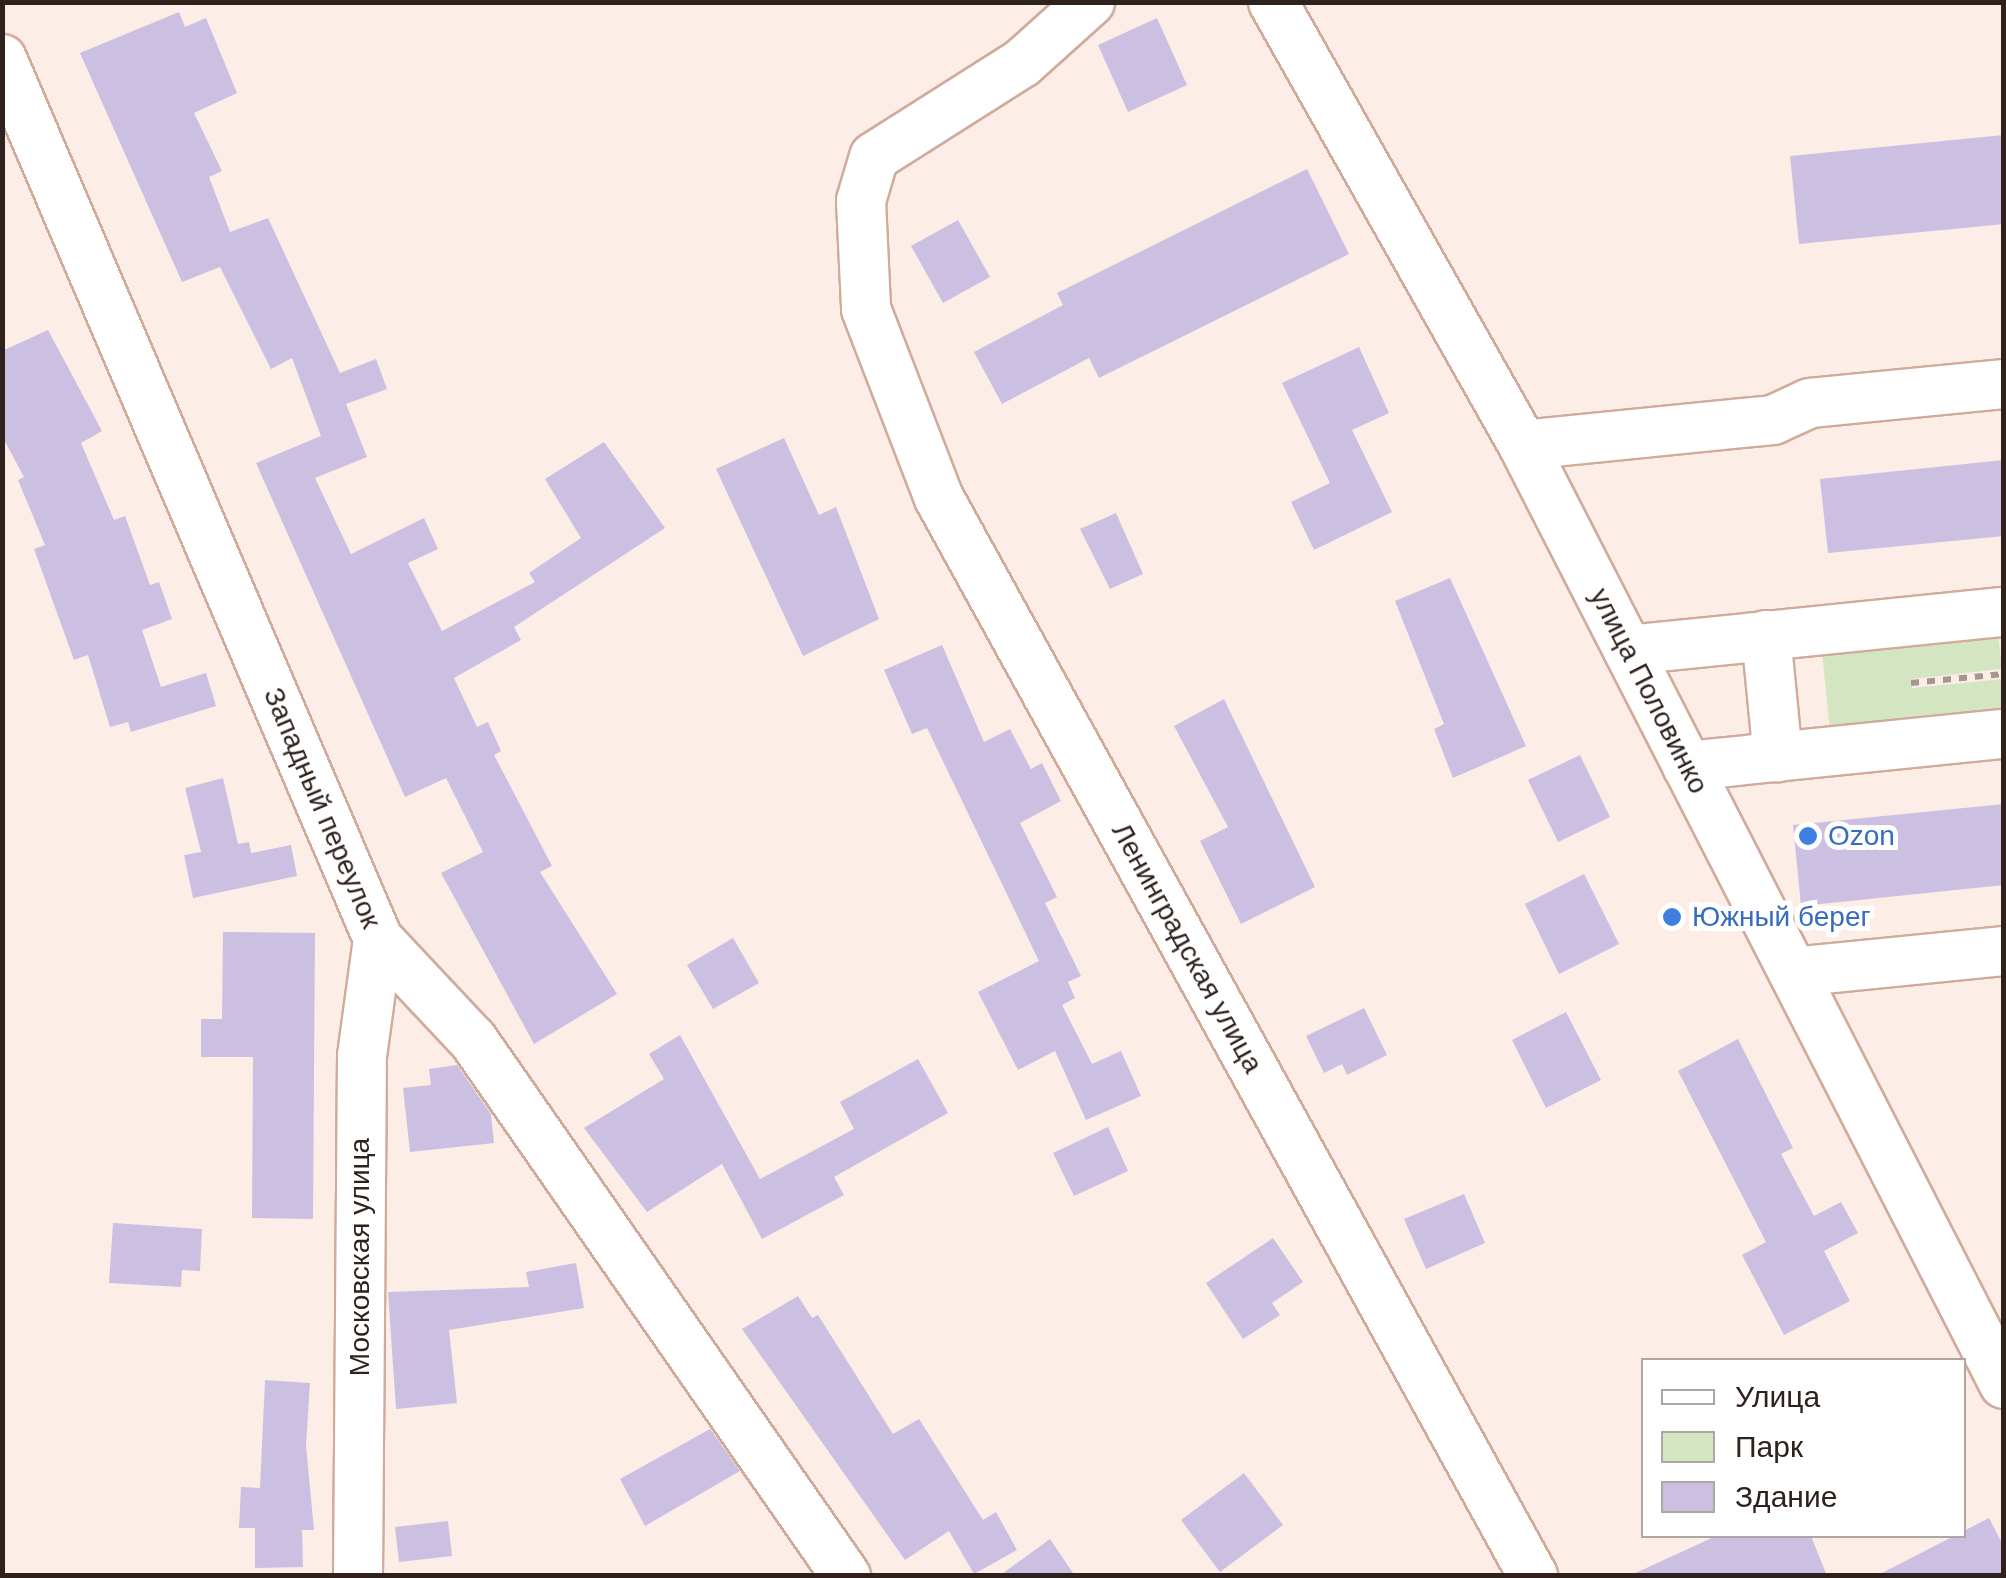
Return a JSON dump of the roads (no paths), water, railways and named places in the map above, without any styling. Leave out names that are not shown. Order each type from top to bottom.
[{"type":"street","name":"Ленинградская улица","points":[[1090,2],[1022,63],[874,157],[861,201],[866,309],[939,498],[1533,1576]]},
{"type":"street","name":"улица Половинко","points":[[1274,6],[1523,445],[1793,972],[1984,1307],[2004,1384]]},
{"type":"street","name":"Западный переулок","points":[[2,59],[378,939],[473,1040],[846,1576]]},
{"type":"street","points":[[1523,445],[1773,420],[1810,403],[2004,384]]},
{"type":"street","points":[[1628,650],[2004,612]]},
{"type":"street","points":[[1766,636],[1778,757]]},
{"type":"street","points":[[1687,766],[2004,734]]},
{"type":"street","name":"Московская улица","points":[[358,1576],[362,1056],[378,939]]},
{"type":"street","points":[[1793,972],[2004,951]]},
{"type":"place","name":"Ozon","points":[[1808,836]]},
{"type":"place","name":"Южный берег","points":[[1672,917]]}]
